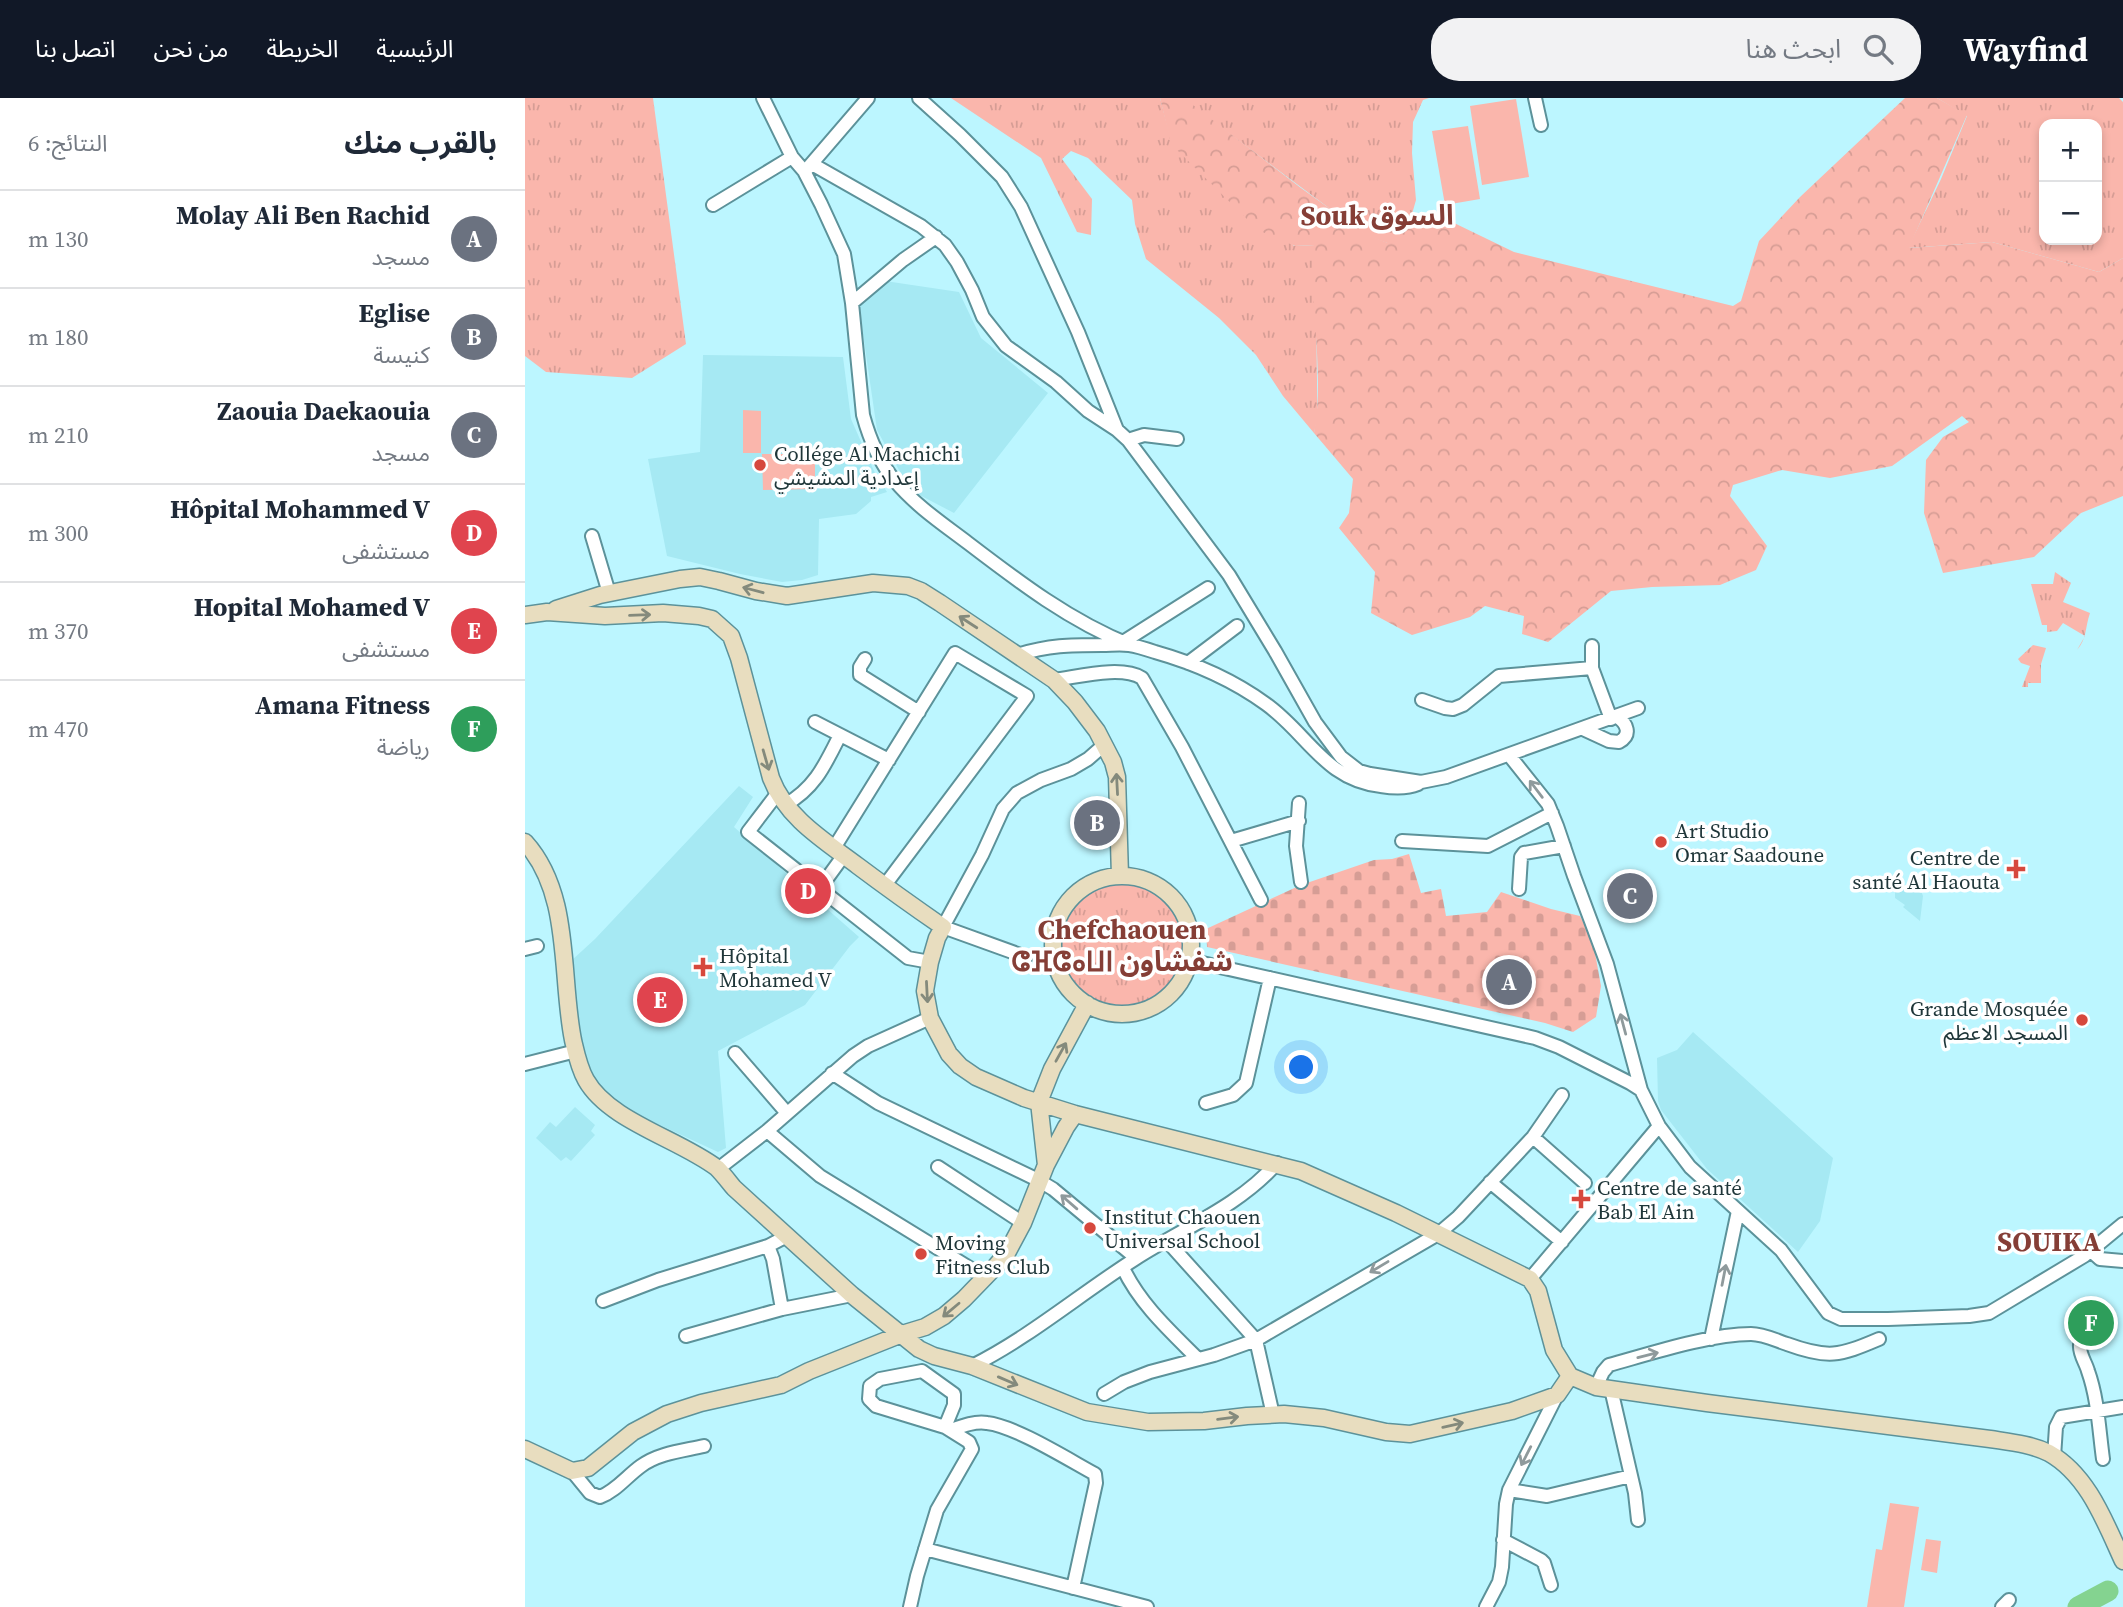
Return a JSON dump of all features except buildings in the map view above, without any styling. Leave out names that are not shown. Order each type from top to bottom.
[{"type":"street","points":[[762,98],[792,157],[808,168],[921,226],[936,237],[957,262],[983,317],[1006,346],[1128,440],[1229,575],[1315,722],[1341,757],[1359,771],[1421,782]]},
{"type":"street","points":[[808,168],[868,98]]},
{"type":"street","points":[[919,98],[1002,177],[1021,207],[1078,332],[1117,430]]},
{"type":"street","points":[[1535,98],[1541,125]]},
{"type":"street","points":[[713,205],[792,157]]},
{"type":"street","points":[[808,168],[844,254],[852,303],[863,415],[868,433],[893,479],[914,502],[1037,594],[1077,620],[1127,643],[1216,675],[1267,705],[1322,759],[1357,782],[1404,788],[1446,777],[1638,708]]},
{"type":"street","points":[[852,303],[903,260],[936,237]]},
{"type":"street","points":[[1128,440],[1144,435],[1177,439]]},
{"type":"street","points":[[592,536],[603,594],[595,607],[605,616]]},
{"type":"street","points":[[525,615],[547,612],[603,594],[680,579],[719,581],[756,592],[787,596],[854,585],[893,584],[921,591],[1054,680],[1097,731],[1117,776],[1120,876]]},
{"type":"street","points":[[1017,655],[1056,645],[1127,643],[1208,588]]},
{"type":"street","points":[[547,612],[605,616],[663,613],[699,615],[712,619],[730,636],[739,658],[763,749],[781,799],[810,830],[943,927],[1026,957]]},
{"type":"street","points":[[1188,663],[1237,626]]},
{"type":"street","points":[[1583,729],[1609,741],[1619,742],[1626,736],[1627,728],[1623,721],[1614,718],[1592,668],[1593,646]]},
{"type":"street","points":[[820,888],[889,760],[955,653],[1027,696],[885,885]]},
{"type":"street","points":[[865,659],[860,667],[860,675],[919,712]]},
{"type":"street","points":[[1422,700],[1453,709],[1463,705],[1499,676],[1592,668]]},
{"type":"street","points":[[1054,680],[1115,672],[1133,673],[1142,678],[1182,747],[1261,900]]},
{"type":"street","points":[[815,722],[889,760]]},
{"type":"street","points":[[840,735],[826,764],[805,792],[781,799],[748,832],[908,958],[930,962]]},
{"type":"street","points":[[1104,746],[1071,769],[1041,780],[1017,793],[1003,808],[982,855],[937,938],[925,991],[930,1018],[949,1054],[960,1066],[976,1077],[1024,1098],[1075,1114],[1301,1171],[1346,1189],[1530,1279],[1538,1290],[1554,1350],[1570,1376],[1604,1388],[2031,1446],[2055,1457],[2078,1477],[2103,1516],[2122,1559]]},
{"type":"street","points":[[1509,755],[1548,804],[1552,813],[1607,964],[1640,1090],[1660,1126],[1690,1167],[1781,1250],[1828,1313],[1841,1319],[1943,1317],[1989,1313],[2091,1251],[2123,1224]]},
{"type":"street","points":[[1299,803],[1296,846],[1301,882]]},
{"type":"street","points":[[1402,841],[1488,846],[1552,813]]},
{"type":"street","points":[[1231,841],[1299,821]]},
{"type":"street","points":[[525,842],[550,881],[561,928],[569,1019],[585,1079],[597,1096],[613,1109],[718,1169],[734,1188],[852,1295],[919,1349],[972,1366],[1087,1412],[1148,1422],[1204,1421],[1273,1415],[1324,1418],[1386,1432],[1409,1434],[1512,1411],[1557,1395]]},
{"type":"street","points":[[1519,889],[1521,857],[1524,853],[1564,846]]},
{"type":"street","points":[[1120,876],[1134,877],[1148,881],[1171,897],[1187,921],[1190,935],[1189,960],[1179,983],[1159,1003],[1131,1013],[1101,1010],[1087,1004],[1068,988],[1056,967],[1053,942],[1055,930],[1059,917],[1073,896],[1095,882],[1120,876]]},
{"type":"street","points":[[1189,960],[1535,1038],[1559,1047],[1640,1090]]},
{"type":"street","points":[[1206,1103],[1233,1095],[1246,1083],[1270,978]]},
{"type":"street","points":[[1087,1004],[1052,1069],[1039,1102],[1042,1172],[1053,1189],[1136,1258]]},
{"type":"street","points":[[718,1169],[868,1046],[930,1018]]},
{"type":"street","points":[[525,1064],[576,1051]]},
{"type":"street","points":[[735,1053],[786,1112]]},
{"type":"street","points":[[832,1073],[878,1103],[1042,1172]]},
{"type":"street","points":[[1104,1394],[1124,1382],[1150,1372],[1256,1340],[1438,1234],[1458,1217],[1533,1138],[1562,1095]]},
{"type":"street","points":[[572,1471],[588,1468],[633,1432],[667,1415],[701,1403],[781,1385],[809,1371],[935,1322],[986,1278],[1007,1253],[1023,1223],[1042,1172],[1075,1114]]},
{"type":"street","points":[[1530,1279],[1660,1126]]},
{"type":"street","points":[[767,1131],[820,1176],[986,1278]]},
{"type":"street","points":[[1533,1138],[1585,1183]]},
{"type":"street","points":[[972,1366],[1026,1334],[1136,1258],[1249,1190],[1277,1163]]},
{"type":"street","points":[[938,1167],[1023,1223]]},
{"type":"street","points":[[1490,1182],[1562,1242]]},
{"type":"street","points":[[1711,1339],[1738,1211]]},
{"type":"street","points":[[603,1301],[657,1280],[768,1246],[787,1236]]},
{"type":"street","points":[[1167,1241],[1256,1340],[1273,1415]]},
{"type":"street","points":[[768,1246],[782,1309]]},
{"type":"street","points":[[2091,1251],[2100,1259],[2123,1261]]},
{"type":"street","points":[[1123,1268],[1142,1300],[1198,1359]]},
{"type":"street","points":[[686,1336],[782,1309],[852,1295]]},
{"type":"street","points":[[2102,1323],[2083,1339],[2080,1345],[2097,1411],[2103,1458]]},
{"type":"street","points":[[1639,1520],[1631,1476],[1604,1388],[1603,1372],[1609,1365],[1711,1339],[1751,1334],[1829,1355],[1847,1352],[1879,1339]]},
{"type":"street","points":[[910,1607],[937,1510],[972,1449],[969,1442],[948,1428],[876,1406],[869,1399],[870,1386],[880,1379],[922,1371],[954,1394],[948,1428]]},
{"type":"street","points":[[1486,1607],[1499,1581],[1502,1567],[1509,1490],[1557,1395],[1570,1376]]},
{"type":"street","points":[[2055,1457],[2056,1427],[2059,1419],[2066,1415],[2123,1407]]},
{"type":"street","points":[[948,1428],[986,1422],[1005,1427],[1095,1474],[1096,1483],[1073,1588]]},
{"type":"street","points":[[525,1449],[572,1471],[590,1493],[600,1497],[608,1494],[641,1466],[661,1455],[704,1446]]},
{"type":"street","points":[[1509,1490],[1547,1496],[1631,1476]]},
{"type":"street","points":[[1503,1540],[1541,1560],[1551,1586]]},
{"type":"street","points":[[925,1549],[1147,1607]]},
{"type":"shaded area","points":[[885,281],[959,292],[981,338],[1048,393],[954,513],[910,490],[877,430],[858,300]]},
{"type":"shaded area","name":"Collége Al Machichi إعدادية المشيشي","points":[[703,355],[843,357],[851,419],[874,471],[887,492],[871,497],[871,501],[856,514],[819,519],[818,575],[782,582],[667,556],[648,459],[700,452]]},
{"type":"shaded area","name":"Hôpital Mohamed V","points":[[739,786],[753,797],[734,827],[859,937],[805,1005],[718,1051],[726,1148],[718,1152],[634,1113],[597,1089],[577,1039],[571,961]]},
{"type":"shaded area","points":[[1895,885],[1905,885],[1921,891],[1923,896],[1920,921],[1895,898]]},
{"type":"shaded area","points":[[1693,1032],[1833,1158],[1820,1221],[1798,1252],[1707,1169],[1661,1110],[1658,1101],[1657,1058],[1677,1050]]},
{"type":"shaded area","points":[[575,1107],[595,1125],[591,1131],[595,1135],[571,1161],[566,1157],[561,1161],[536,1138],[550,1122],[556,1127]]},
{"type":"green space","points":[[525,98],[653,98],[686,344],[632,378],[546,372],[525,356]]},
{"type":"green space","points":[[951,98],[1160,98],[1172,144],[1294,246],[1315,245],[1317,420],[1314,433],[1283,396],[1256,355],[1219,318],[1146,259],[1135,224],[1132,200],[1088,158],[1071,151],[1062,159],[1092,199],[1091,235],[1077,232],[1041,158]]},
{"type":"green space","points":[[1160,98],[1184,98],[1365,234],[1388,243],[1407,218],[1450,221],[1514,252],[1733,306],[1741,301],[1759,241],[1800,197],[1905,98],[1937,98],[1967,115],[1909,248],[1992,242],[2099,272],[2123,258],[2123,496],[2081,513],[2034,557],[1943,573],[1924,513],[1926,460],[1943,437],[1969,422],[1962,416],[1892,466],[1830,478],[1782,470],[1733,485],[1730,496],[1767,546],[1756,570],[1720,585],[1611,591],[1548,642],[1522,634],[1524,616],[1485,606],[1470,617],[1412,635],[1371,613],[1375,572],[1339,528],[1349,513],[1353,479],[1314,433],[1318,363],[1313,292],[1314,245],[1295,246],[1258,230],[1171,144]]},
{"type":"green space","points":[[1182,98],[1429,98],[1423,100],[1413,122],[1412,153],[1416,200],[1412,214],[1401,223],[1398,236],[1390,244],[1365,235]]},
{"type":"green space","points":[[1937,98],[2119,98],[2123,102],[2123,258],[2099,272],[1992,242],[1908,248],[1967,116]]},
{"type":"green space","points":[[1516,99],[1529,177],[1482,185],[1470,106]]},
{"type":"green space","points":[[1468,126],[1480,199],[1445,205],[1432,131]]},
{"type":"green space","points":[[743,410],[761,411],[761,453],[743,453]]},
{"type":"green space","points":[[762,454],[815,454],[815,489],[763,490]]},
{"type":"green space","points":[[2055,572],[2071,583],[2063,602],[2090,613],[2085,636],[2063,623],[2057,631],[2047,632],[2047,625],[2042,625],[2031,584],[2053,584]]},
{"type":"green space","points":[[2033,645],[2046,648],[2041,664],[2041,683],[2028,683],[2028,687],[2022,687],[2030,666],[2018,659]]},
{"type":"green space","points":[[1409,854],[1421,893],[1441,889],[1446,916],[1487,912],[1501,892],[1580,916],[1593,942],[1601,986],[1596,1017],[1573,1032],[1545,1023],[1207,947],[1206,929],[1301,885],[1374,860]]},
{"type":"green space","points":[[1121,883],[1145,888],[1165,901],[1178,921],[1183,945],[1178,969],[1165,989],[1145,1002],[1121,1007],[1097,1002],[1077,989],[1064,969],[1059,945],[1064,921],[1077,901],[1097,888]]},
{"type":"green space","points":[[1890,1503],[1919,1507],[1904,1607],[1867,1607],[1876,1549],[1882,1550]]},
{"type":"green space","points":[[1926,1539],[1941,1541],[1937,1573],[1921,1570]]},
{"type":"waterway","points":[[2078,1607],[2108,1591]]},
{"type":"place","name":"Collége Al Machichi إعدادية المشيشي","points":[[760,465]]},
{"type":"place","name":"Eglise","points":[[1097,823]]},
{"type":"place","name":"Art Studio Omar Saadoune","points":[[1661,842]]},
{"type":"place","name":"Centre de santé Al Haouta","points":[[2016,869]]},
{"type":"place","name":"Hôpital Mohammed V","points":[[808,891]]},
{"type":"place","name":"Zaouia Daekaouia","points":[[1630,896]]},
{"type":"place","name":"Hôpital Mohamed V","points":[[703,967]]},
{"type":"place","name":"Molay Ali Ben Rachid","points":[[1509,982]]},
{"type":"place","name":"Hopital Mohamed V","points":[[660,1000]]},
{"type":"place","name":"Grande Mosquée المسجد الاعظم","points":[[2082,1020]]},
{"type":"place","name":"Centre de santé Bab El Ain","points":[[1581,1199]]},
{"type":"place","name":"Institut Chaouen Universal School","points":[[1090,1228]]},
{"type":"place","name":"Moving Fitness Club","points":[[921,1254]]},
{"type":"place","name":"Amana Fitness","points":[[2091,1323]]},
{"type":"district","name":"Souk السوق","points":[[1377,215]]},
{"type":"district","name":"Chefchaouen ⵛⴼⵛⴰⵡⵏ شفشاون","points":[[1122,945]]},
{"type":"district","name":"SOUIKA","points":[[2049,1241]]}]
